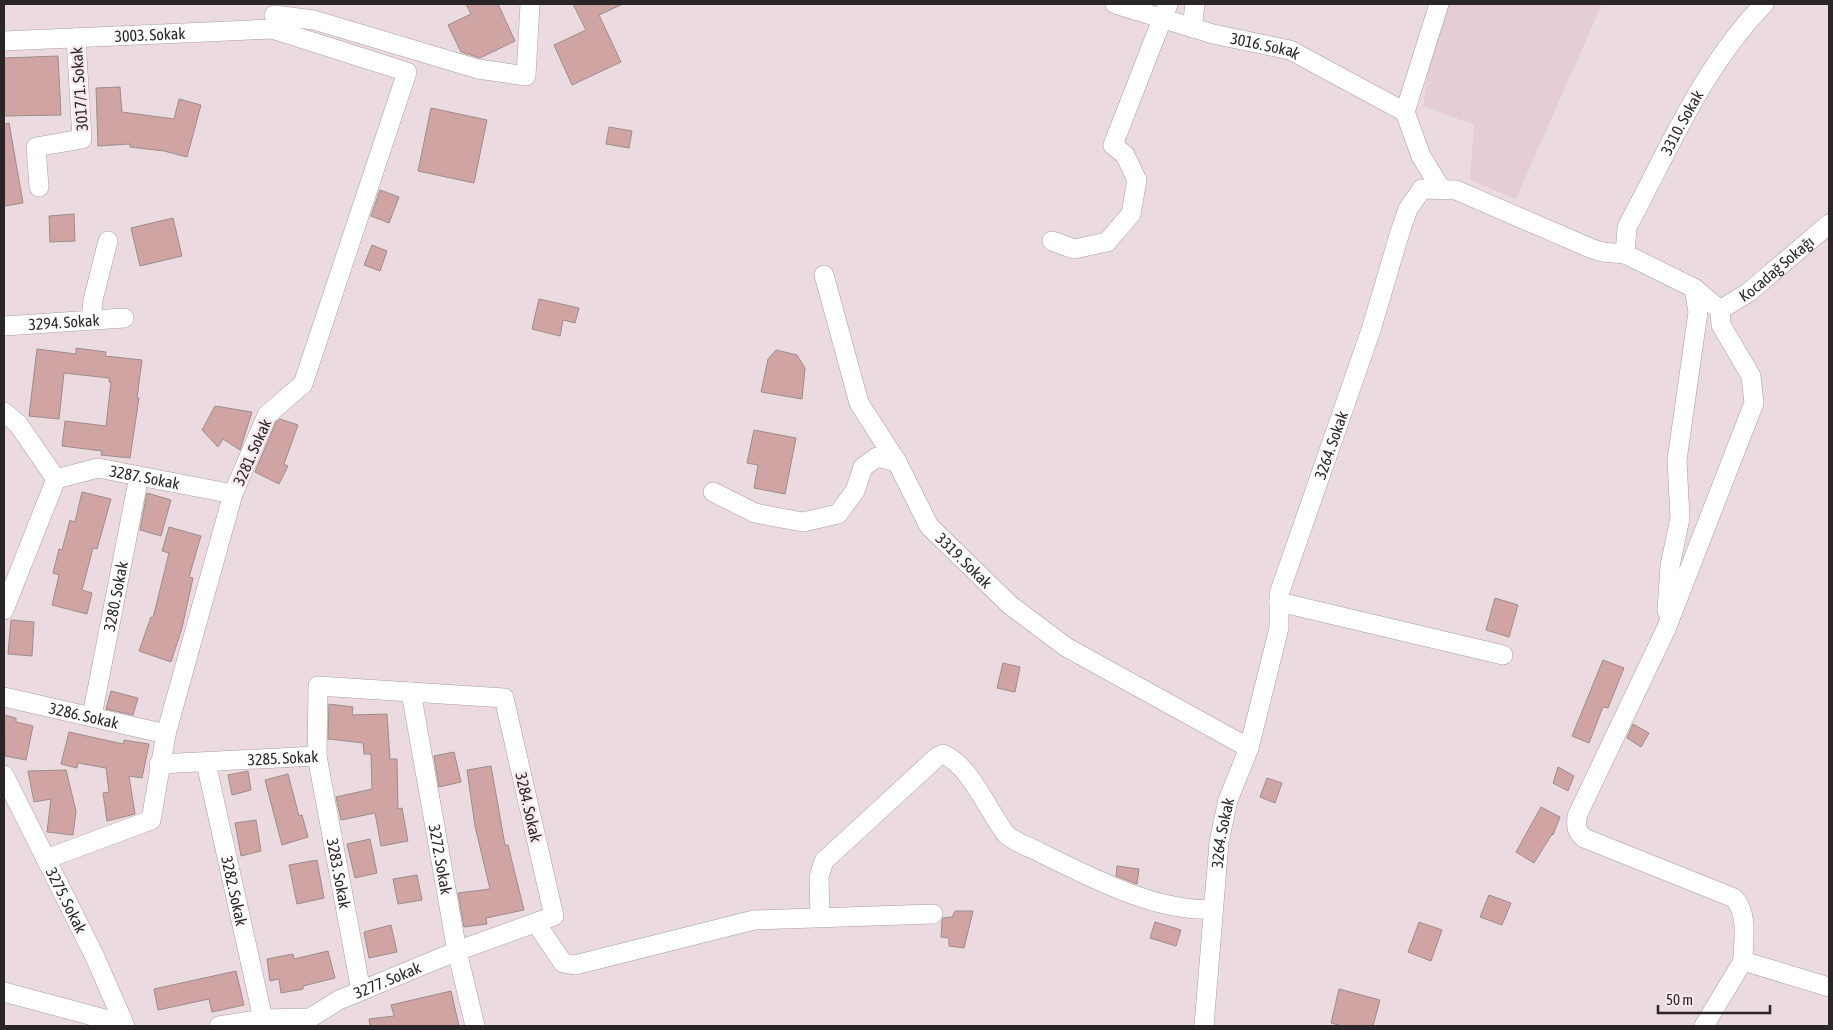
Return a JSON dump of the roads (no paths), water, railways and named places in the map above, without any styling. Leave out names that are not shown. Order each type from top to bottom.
[{"type":"street","points":[[274,16],[314,12],[478,69],[526,76],[530,4]]},
{"type":"street","name":"3016. Sokak","points":[[1115,4],[1166,11],[1192,28],[1290,50],[1406,112]]},
{"type":"street","points":[[1192,28],[1195,4]]},
{"type":"street","points":[[1439,4],[1406,112],[1421,156],[1441,189]]},
{"type":"street","name":"3310. Sokak","points":[[1626,254],[1627,227],[1709,73],[1743,26],[1764,4]]},
{"type":"street","points":[[1052,241],[1074,249],[1107,242],[1131,214],[1136,180],[1125,155],[1113,145],[1166,11]]},
{"type":"street","name":"3003. Sokak","points":[[4,41],[76,38],[274,16]]},
{"type":"street","name":"3281. Sokak","points":[[160,764],[166,734],[233,494],[267,415],[303,384],[407,72],[274,16]]},
{"type":"street","name":"3017/1. Sokak","points":[[40,187],[36,147],[82,139],[76,38]]},
{"type":"street","name":"3264. Sokak","points":[[1204,1026],[1219,842],[1228,800],[1248,748],[1279,628],[1279,602],[1284,576],[1371,330],[1408,209],[1422,189],[1456,190],[1602,252],[1626,254],[1694,288],[1720,310]]},
{"type":"street","name":"Kocadağ Sokağı","points":[[1720,310],[1749,292],[1829,224]]},
{"type":"street","points":[[91,320],[93,300],[108,241]]},
{"type":"street","name":"3319. Sokak","points":[[824,275],[859,403],[897,462],[929,526],[1010,605],[1066,647],[1248,748]]},
{"type":"street","points":[[1666,629],[1670,566],[1680,518],[1677,460],[1698,312],[1694,288]]},
{"type":"street","points":[[1704,1026],[1743,961],[1744,918],[1741,906],[1734,898],[1584,838],[1578,832],[1576,826],[1577,816],[1666,629],[1754,403],[1750,376],[1721,325],[1720,310]]},
{"type":"street","name":"3294. Sokak","points":[[4,326],[124,318]]},
{"type":"street","points":[[4,412],[18,424],[56,479],[4,610]]},
{"type":"street","points":[[713,492],[756,514],[803,522],[838,514],[855,491],[863,467],[877,458],[897,462]]},
{"type":"street","name":"3287. Sokak","points":[[56,479],[98,468],[233,494]]},
{"type":"street","name":"3280. Sokak","points":[[92,716],[139,476]]},
{"type":"street","points":[[1279,602],[1503,654]]},
{"type":"street","name":"3285. Sokak","points":[[160,764],[317,756],[318,686],[504,698]]},
{"type":"street","name":"3272. Sokak","points":[[411,692],[457,950],[475,1026]]},
{"type":"street","name":"3286. Sokak","points":[[4,697],[166,734]]},
{"type":"street","name":"3284. Sokak","points":[[504,698],[554,916]]},
{"type":"street","points":[[820,917],[819,877],[824,861],[937,756],[943,754],[951,757],[970,780],[1008,836],[1107,885],[1155,901],[1199,910],[1214,910]]},
{"type":"street","name":"3283. Sokak","points":[[317,756],[361,991]]},
{"type":"street","name":"3282. Sokak","points":[[206,763],[263,1018]]},
{"type":"street","points":[[46,859],[151,820],[160,764]]},
{"type":"street","name":"3275. Sokak","points":[[4,775],[95,957],[125,1026]]},
{"type":"street","points":[[536,923],[563,963],[575,965],[754,920],[933,914]]},
{"type":"street","name":"3277. Sokak","points":[[219,1026],[263,1018],[308,1022],[339,1000],[457,950],[554,916]]},
{"type":"street","points":[[1743,961],[1829,987]]},
{"type":"street","points":[[4,992],[108,1020],[115,1026]]}]
